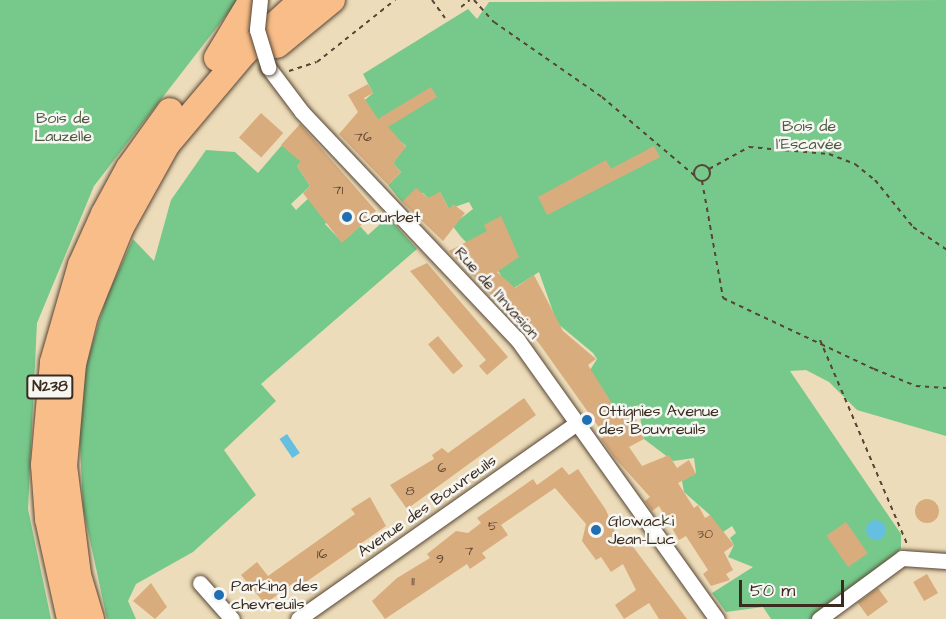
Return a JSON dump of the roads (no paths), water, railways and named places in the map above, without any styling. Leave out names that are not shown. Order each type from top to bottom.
[{"type":"highway","points":[[217,58],[252,0]]},
{"type":"highway","name":"N238","points":[[70,619],[48,519],[44,465],[49,392],[65,313],[81,265],[129,168],[217,58],[278,0]]},
{"type":"highway","name":"N238","points":[[91,619],[68,512],[66,415],[85,316],[134,199],[196,107],[302,0]]},
{"type":"highway","points":[[134,199],[223,94],[333,0]]},
{"type":"street","name":"Rue de l'Invasion","points":[[260,0],[257,30],[270,71],[497,315],[717,619]]},
{"type":"street","name":"Avenue des Bouvreuils","points":[[298,619],[577,423]]},
{"type":"street","points":[[819,619],[894,563],[913,556],[946,561]]},
{"type":"street","points":[[200,583],[232,619]]},
{"type":"water","points":[[287,434],[300,453],[292,458],[280,439]]},
{"type":"water","points":[[876,520],[883,523],[886,530],[883,537],[876,540],[869,537],[866,530],[869,523]]},
{"type":"place","name":"Courbet","points":[[347,217]]},
{"type":"place","name":"Ottignies Avenue des Bouvreuils","points":[[587,420]]},
{"type":"place","name":"Glowacki Jean-Luc","points":[[596,530]]},
{"type":"place","name":"Parking des chevreuils","points":[[219,595]]},
{"type":"park label","name":"Bois de Lauzelle","points":[[63,127]]},
{"type":"park label","name":"Bois de l'Escavée","points":[[809,135]]}]
